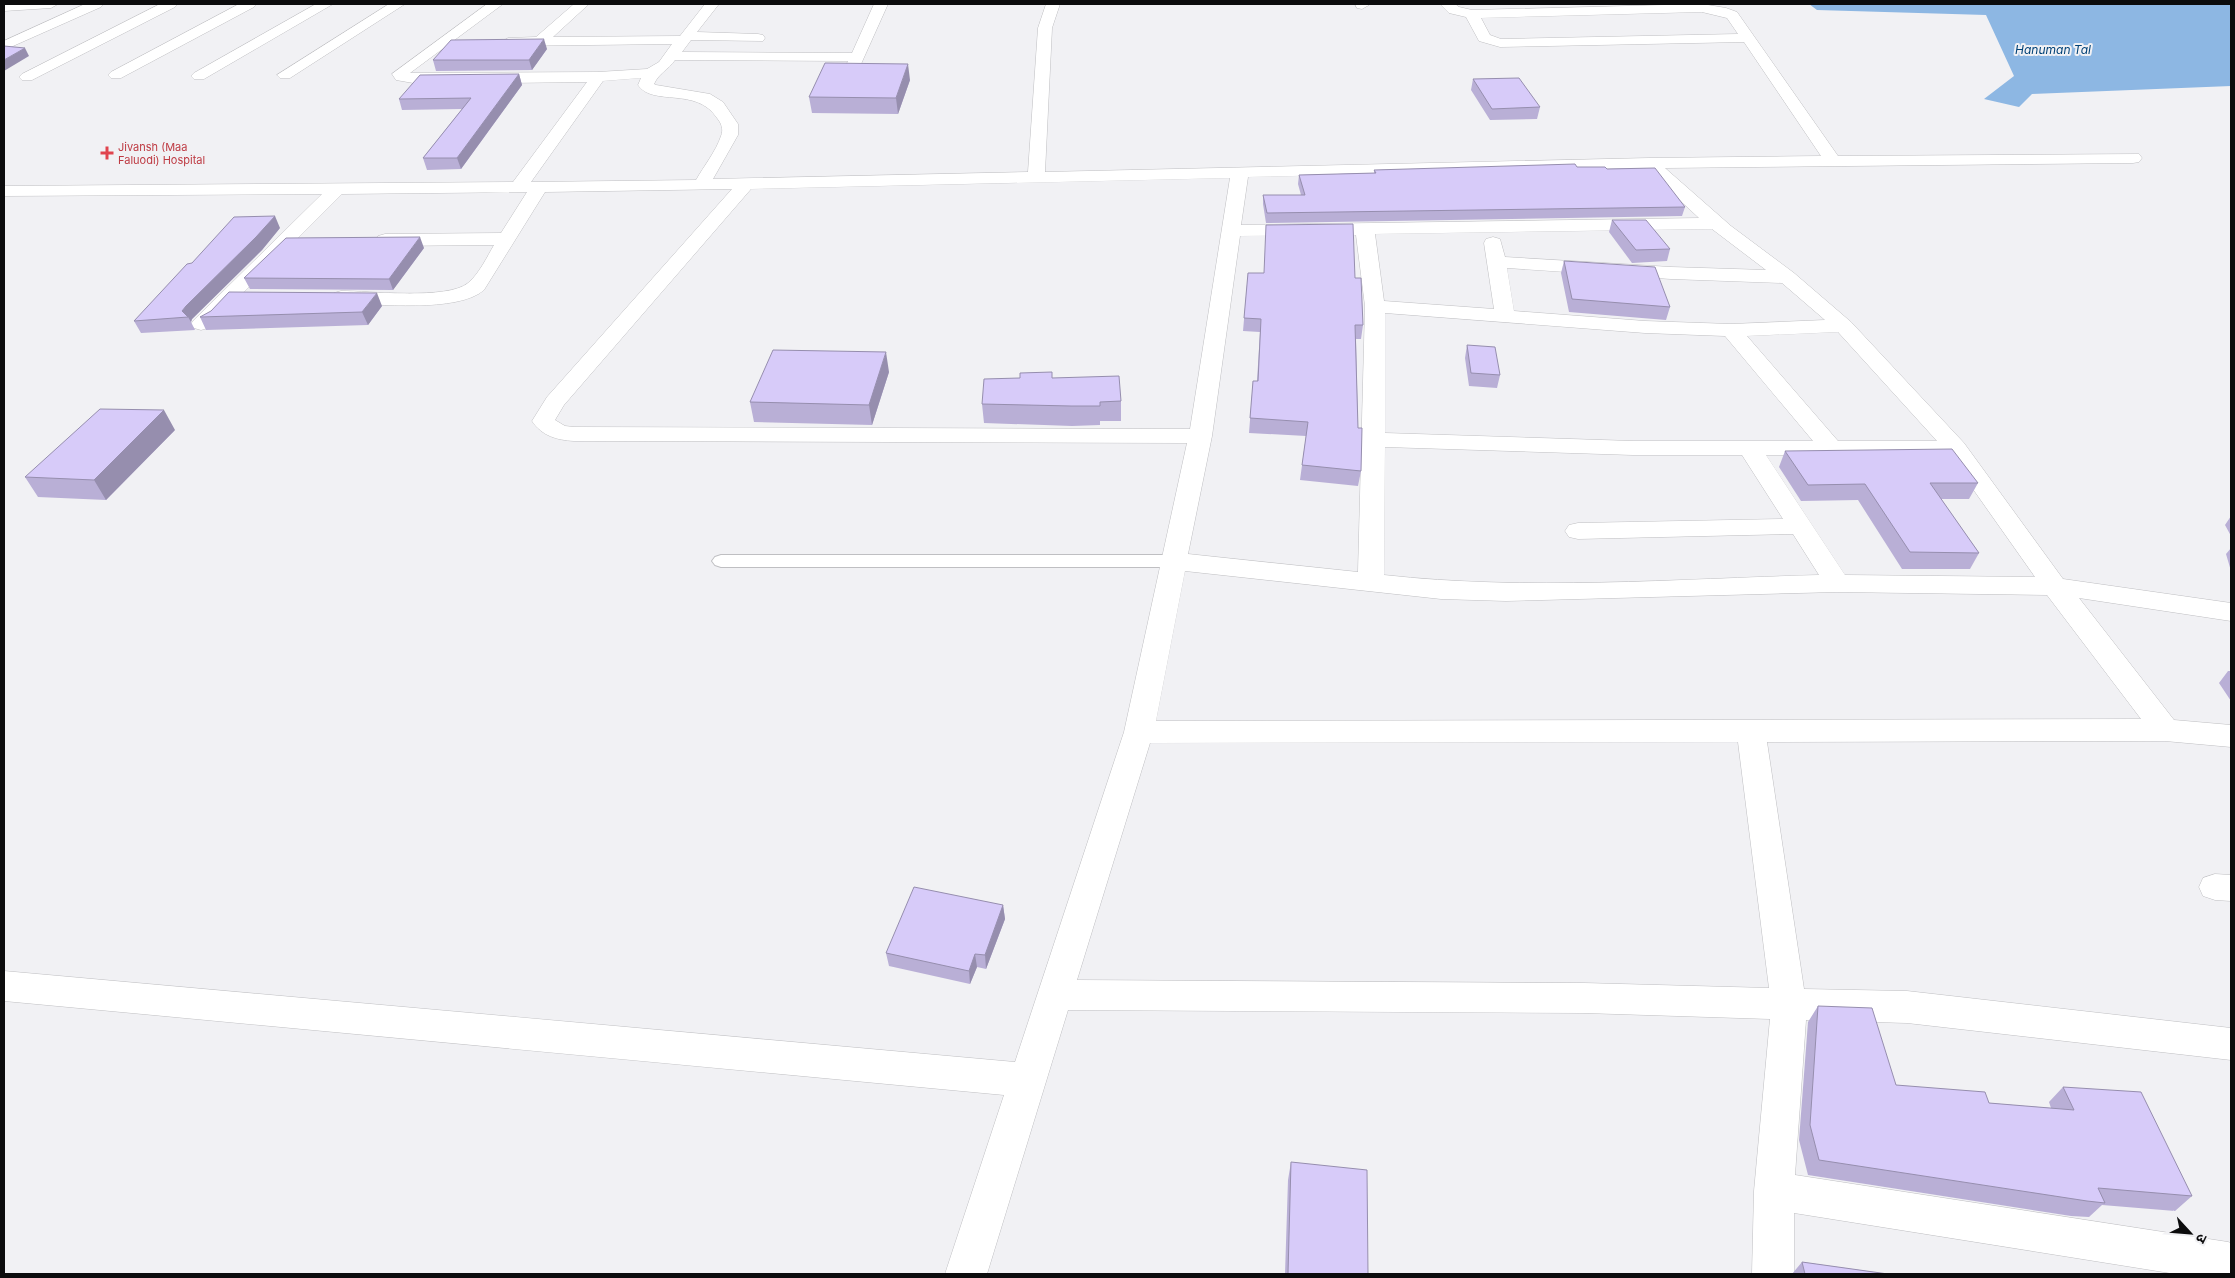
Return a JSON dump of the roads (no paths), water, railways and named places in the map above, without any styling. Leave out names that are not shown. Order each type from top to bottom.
[{"type":"street","points":[[4,7],[11,4]]},
{"type":"street","points":[[4,7],[51,4]]},
{"type":"street","points":[[6,45],[96,4]]},
{"type":"street","points":[[27,77],[170,4]]},
{"type":"street","points":[[116,75],[249,4]]},
{"type":"street","points":[[199,76],[326,4]]},
{"type":"street","points":[[285,75],[398,4]]},
{"type":"street","points":[[496,4],[400,74],[401,77],[419,79],[598,77],[651,73],[664,65],[712,4]]},
{"type":"street","points":[[540,41],[582,4]]},
{"type":"street","points":[[671,56],[854,64],[881,4]]},
{"type":"street","points":[[1036,177],[1044,28],[1053,4]]},
{"type":"street","points":[[1447,4],[1454,10],[1472,14],[1683,6],[1726,12],[1732,16],[1748,38],[1832,160]]},
{"type":"street","points":[[1683,6],[1716,56]]},
{"type":"street","points":[[1472,14],[1484,38],[1500,43],[1748,38]]},
{"type":"street","points":[[491,42],[685,38],[775,39]]},
{"type":"street","points":[[844,41],[864,41]]},
{"type":"street","points":[[443,42],[472,42]]},
{"type":"street","points":[[651,73],[646,85],[651,89],[704,98],[717,105],[730,124],[730,135],[702,184]]},
{"type":"street","points":[[518,187],[598,77]]},
{"type":"street","points":[[4,191],[746,184],[1649,163],[2134,158]]},
{"type":"street","points":[[1649,163],[1717,223],[1787,277],[1844,326],[1956,448],[2055,586],[2165,730]]},
{"type":"street","points":[[966,1274],[1139,732],[1200,436],[1240,173]]},
{"type":"street","points":[[746,184],[555,402],[543,421],[548,428],[561,433],[596,434],[1200,436]]},
{"type":"street","points":[[324,297],[431,298],[468,293],[481,282],[539,187]]},
{"type":"street","points":[[202,324],[338,188]]},
{"type":"street","points":[[1232,231],[1717,223]]},
{"type":"street","points":[[1490,227],[1505,317]]},
{"type":"street","points":[[1365,230],[1375,306],[1371,583]]},
{"type":"street","points":[[371,240],[506,239]]},
{"type":"street","points":[[284,241],[313,241]]},
{"type":"street","points":[[1496,262],[1671,273],[1787,277]]},
{"type":"street","points":[[227,297],[256,297]]},
{"type":"street","points":[[1375,306],[1644,327],[1731,330],[1844,326]]},
{"type":"street","points":[[1731,330],[1832,449]]},
{"type":"street","points":[[1373,440],[1633,448],[1956,448]]},
{"type":"street","points":[[1750,449],[1837,583]]},
{"type":"street","points":[[1578,531],[1800,526]]},
{"type":"street","points":[[1174,561],[1441,590],[1506,592],[1837,583],[2055,586],[2231,612]]},
{"type":"street","points":[[1139,732],[2165,730],[2231,736]]},
{"type":"street","points":[[1751,731],[1789,1004],[1774,1191],[1773,1274]]},
{"type":"street","points":[[4,986],[1027,1080]]},
{"type":"street","points":[[1054,995],[1584,998],[1907,1007],[2231,1044]]},
{"type":"street","points":[[1774,1191],[2228,1262]]},
{"type":"lane","points":[[721,561],[1174,561]]},
{"type":"water","name":"Hanuman Tal","points":[[1809,4],[2231,4],[2231,86],[2032,94],[2019,107],[1984,99],[2014,76],[1986,15],[1817,10]]},
{"type":"place","name":"Jivansh (Maa Faluodi) Hospital","points":[[107,153]]}]
